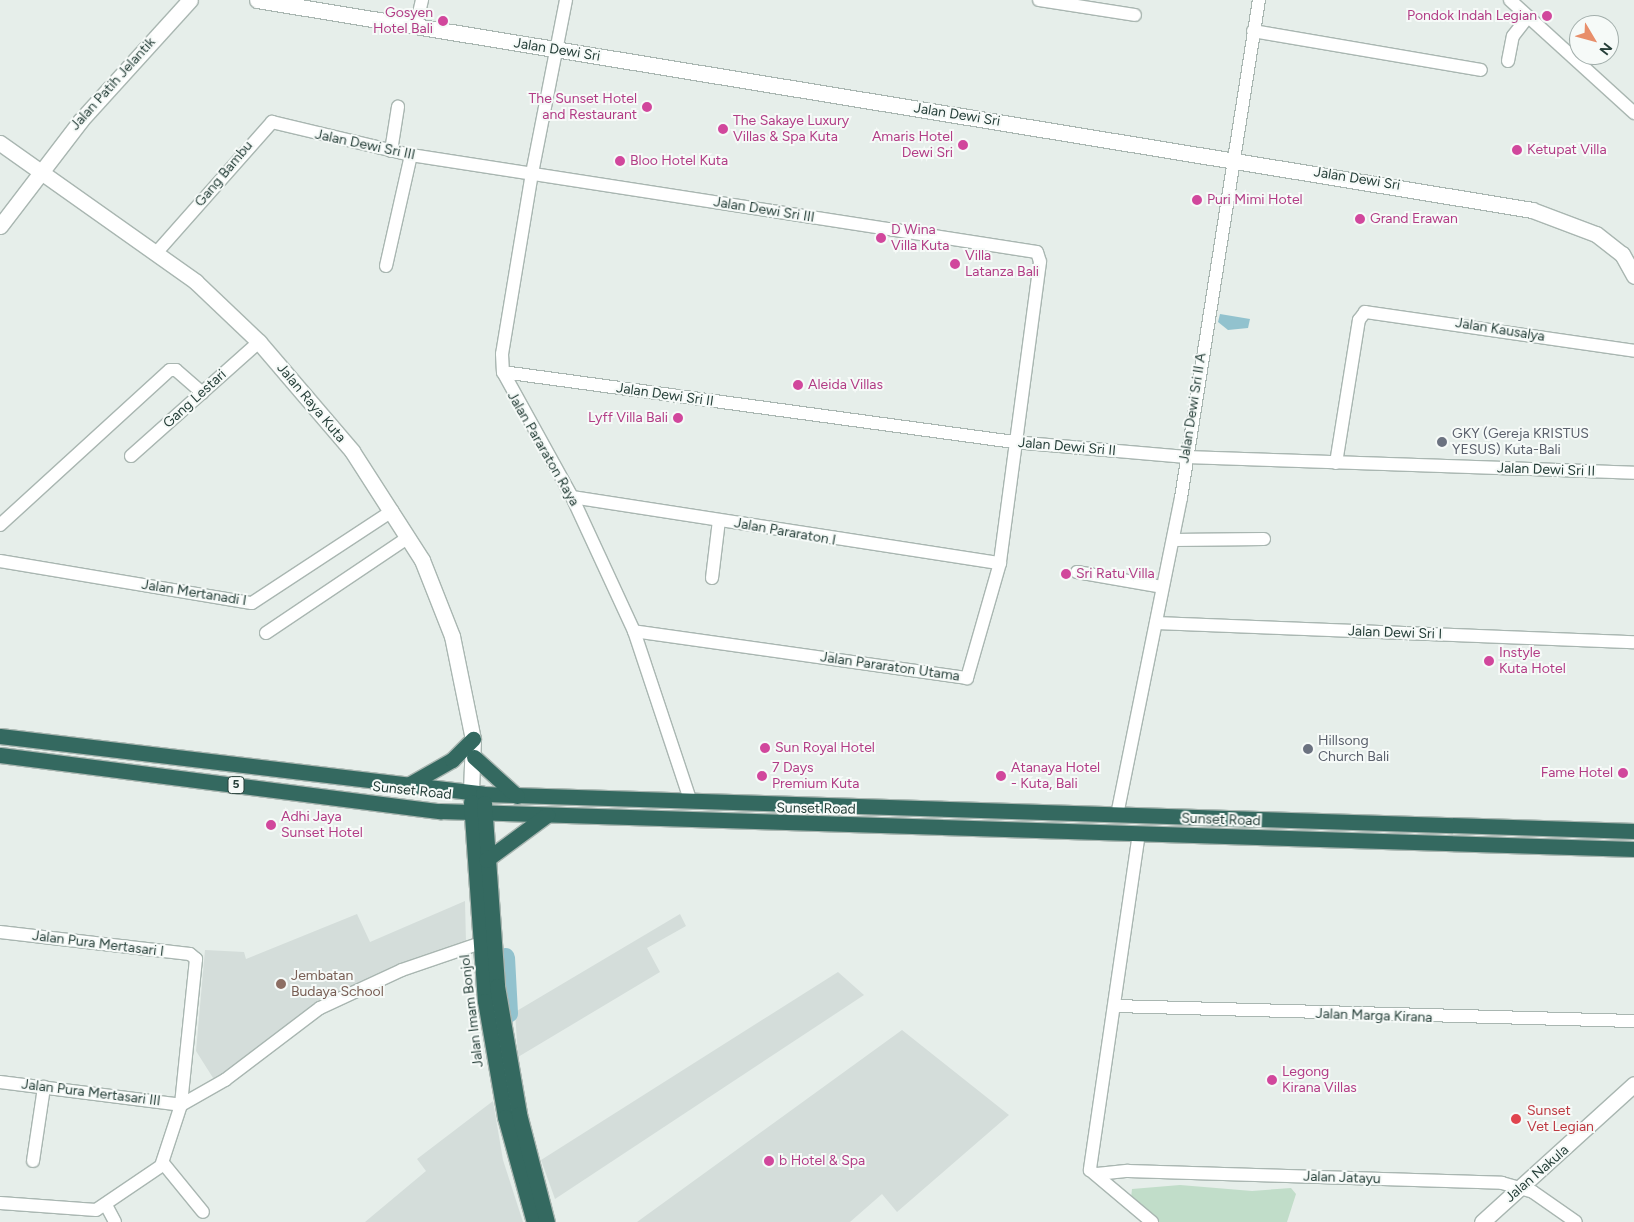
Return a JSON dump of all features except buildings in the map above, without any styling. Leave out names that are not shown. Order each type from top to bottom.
[{"type":"highway","name":"Sunset Road","points":[[0,736],[408,785],[517,796],[1634,831]]},
{"type":"highway","points":[[408,785],[452,760],[473,740]]},
{"type":"highway","points":[[134,772],[135,753]]},
{"type":"highway","name":"Sunset Road","points":[[0,755],[478,813],[1634,849]]},
{"type":"highway","points":[[474,762],[517,796]]},
{"type":"highway","name":"Jalan Imam Bonjol","points":[[477,793],[481,943],[499,1089],[534,1222]]},
{"type":"highway","name":"Jalan Imam Bonjol","points":[[478,813],[486,860],[497,986],[519,1114],[547,1222]]},
{"type":"highway","points":[[486,860],[547,815]]},
{"type":"street","name":"Jalan Patih Jelantik","points":[[0,226],[81,120],[190,0]]},
{"type":"street","name":"Jalan Dewi Sri","points":[[257,0],[1232,160],[1550,215],[1609,243],[1634,276]]},
{"type":"street","points":[[416,26],[422,0]]},
{"type":"street","name":"Jalan Pararaton Raya","points":[[566,0],[532,173],[502,354],[503,372],[572,496],[634,631],[691,802]]},
{"type":"street","points":[[1039,0],[1084,4],[1135,15]]},
{"type":"street","name":"Jalan Dewi Sri II A","points":[[1117,815],[1173,540],[1259,0]]},
{"type":"street","points":[[1510,0],[1527,18],[1634,113]]},
{"type":"street","points":[[1508,61],[1513,36],[1527,18]]},
{"type":"street","points":[[1253,31],[1481,70]]},
{"type":"street","points":[[391,151],[398,107]]},
{"type":"street","name":"Gang Bambu","points":[[158,252],[265,126],[272,122],[302,131]]},
{"type":"street","name":"Jalan Dewi Sri III","points":[[302,131],[411,155],[1038,252],[1040,262],[1014,442]]},
{"type":"street","name":"Jalan Raya Kuta","points":[[0,143],[158,252],[259,342],[352,451],[409,537],[452,636],[473,740],[477,793]]},
{"type":"street","points":[[386,266],[411,155]]},
{"type":"street","name":"Jalan Kausalya","points":[[1336,463],[1359,320],[1365,312],[1634,351]]},
{"type":"street","name":"Gang Lestari","points":[[130,456],[259,342]]},
{"type":"street","points":[[0,525],[170,370],[176,370],[202,393]]},
{"type":"street","name":"Jalan Dewi Sri II","points":[[503,372],[1014,442],[1186,457],[1634,473]]},
{"type":"street","name":"Jalan Pararaton Utama","points":[[634,631],[962,679],[971,672],[1000,564],[1014,442]]},
{"type":"street","name":"Jalan Pararaton I","points":[[572,496],[1000,564]]},
{"type":"street","name":"Jalan Mertanadi I","points":[[0,561],[252,603],[392,511]]},
{"type":"street","points":[[712,578],[718,520]]},
{"type":"street","points":[[266,634],[409,537]]},
{"type":"street","points":[[1173,540],[1264,539]]},
{"type":"street","points":[[1077,572],[1162,587]]},
{"type":"street","name":"Jalan Dewi Sri I","points":[[1156,623],[1634,642]]},
{"type":"street","points":[[1139,833],[1090,1170],[1152,1222]]},
{"type":"street","name":"Jalan Pura Mertasari I","points":[[0,932],[196,956],[181,1105]]},
{"type":"street","points":[[0,1202],[85,1212],[106,1205],[163,1163],[181,1105],[225,1080],[320,1008],[402,970],[481,943]]},
{"type":"street","name":"Jalan Marga Kirana","points":[[1114,1006],[1634,1022]]},
{"type":"street","name":"Jalan Pura Mertasari III","points":[[0,1082],[181,1105]]},
{"type":"street","name":"Jalan Nakula","points":[[1482,1222],[1634,1084]]},
{"type":"street","points":[[33,1161],[44,1087]]},
{"type":"street","points":[[163,1163],[203,1212]]},
{"type":"street","name":"Jalan Jatayu","points":[[1097,1174],[1128,1171],[1522,1187]]},
{"type":"street","points":[[1522,1187],[1576,1222]]},
{"type":"street","points":[[106,1205],[115,1222]]},
{"type":"shaded area","name":"Jembatan Budaya School","points":[[465,901],[466,943],[332,996],[286,1025],[215,1081],[196,1051],[205,950],[244,952],[246,959],[357,914],[370,942]]},
{"type":"shaded area","points":[[680,914],[686,926],[647,948],[660,972],[518,1057],[515,1012]]},
{"type":"shaded area","points":[[838,972],[864,995],[555,1199],[541,1160]]},
{"type":"shaded area","points":[[902,1030],[1009,1115],[897,1212],[882,1194],[850,1222],[637,1222]]},
{"type":"shaded area","points":[[493,1101],[503,1160],[523,1222],[365,1222],[426,1171],[417,1159]]},
{"type":"green space","points":[[1180,1185],[1252,1191],[1291,1188],[1296,1194],[1287,1222],[1159,1222],[1131,1198],[1132,1189]]},
{"type":"water","points":[[1220,314],[1250,319],[1248,328],[1228,330],[1218,322]]},
{"type":"waterway","points":[[505,957],[508,1013]]},
{"type":"place","name":"Pondok Indah Legian","points":[[1547,16]]},
{"type":"place","name":"Gosyen Hotel Bali","points":[[443,21]]},
{"type":"place","name":"The Sunset Hotel and Restaurant","points":[[647,107]]},
{"type":"place","name":"The Sakaye Luxury Villas & Spa Kuta","points":[[723,129]]},
{"type":"place","name":"Amaris Hotel Dewi Sri","points":[[963,145]]},
{"type":"place","name":"Ketupat Villa","points":[[1517,150]]},
{"type":"place","name":"Bloo Hotel Kuta","points":[[620,161]]},
{"type":"place","name":"Puri Mimi Hotel","points":[[1197,200]]},
{"type":"place","name":"Grand Erawan","points":[[1360,219]]},
{"type":"place","name":"D Wina Villa Kuta","points":[[881,238]]},
{"type":"place","name":"Villa Latanza Bali","points":[[955,264]]},
{"type":"place","name":"Aleida Villas","points":[[798,385]]},
{"type":"place","name":"Lyff Villa Bali","points":[[678,418]]},
{"type":"place","name":"GKY (Gereja KRISTUS YESUS) Kuta-Bali","points":[[1442,442]]},
{"type":"place","name":"Sri Ratu Villa","points":[[1066,574]]},
{"type":"place","name":"Instyle Kuta Hotel","points":[[1489,661]]},
{"type":"place","name":"Sun Royal Hotel","points":[[765,748]]},
{"type":"place","name":"Hillsong Church Bali","points":[[1308,749]]},
{"type":"place","name":"Fame Hotel","points":[[1623,773]]},
{"type":"place","name":"7 Days Premium Kuta","points":[[762,776]]},
{"type":"place","name":"Atanaya Hotel - Kuta, Bali","points":[[1001,776]]},
{"type":"place","name":"Adhi Jaya Sunset Hotel","points":[[271,825]]},
{"type":"place","name":"Jembatan Budaya School","points":[[281,984]]},
{"type":"place","name":"Legong Kirana Villas","points":[[1272,1080]]},
{"type":"place","name":"Sunset Vet Legian","points":[[1516,1119]]},
{"type":"place","name":"b Hotel & Spa","points":[[769,1161]]}]
